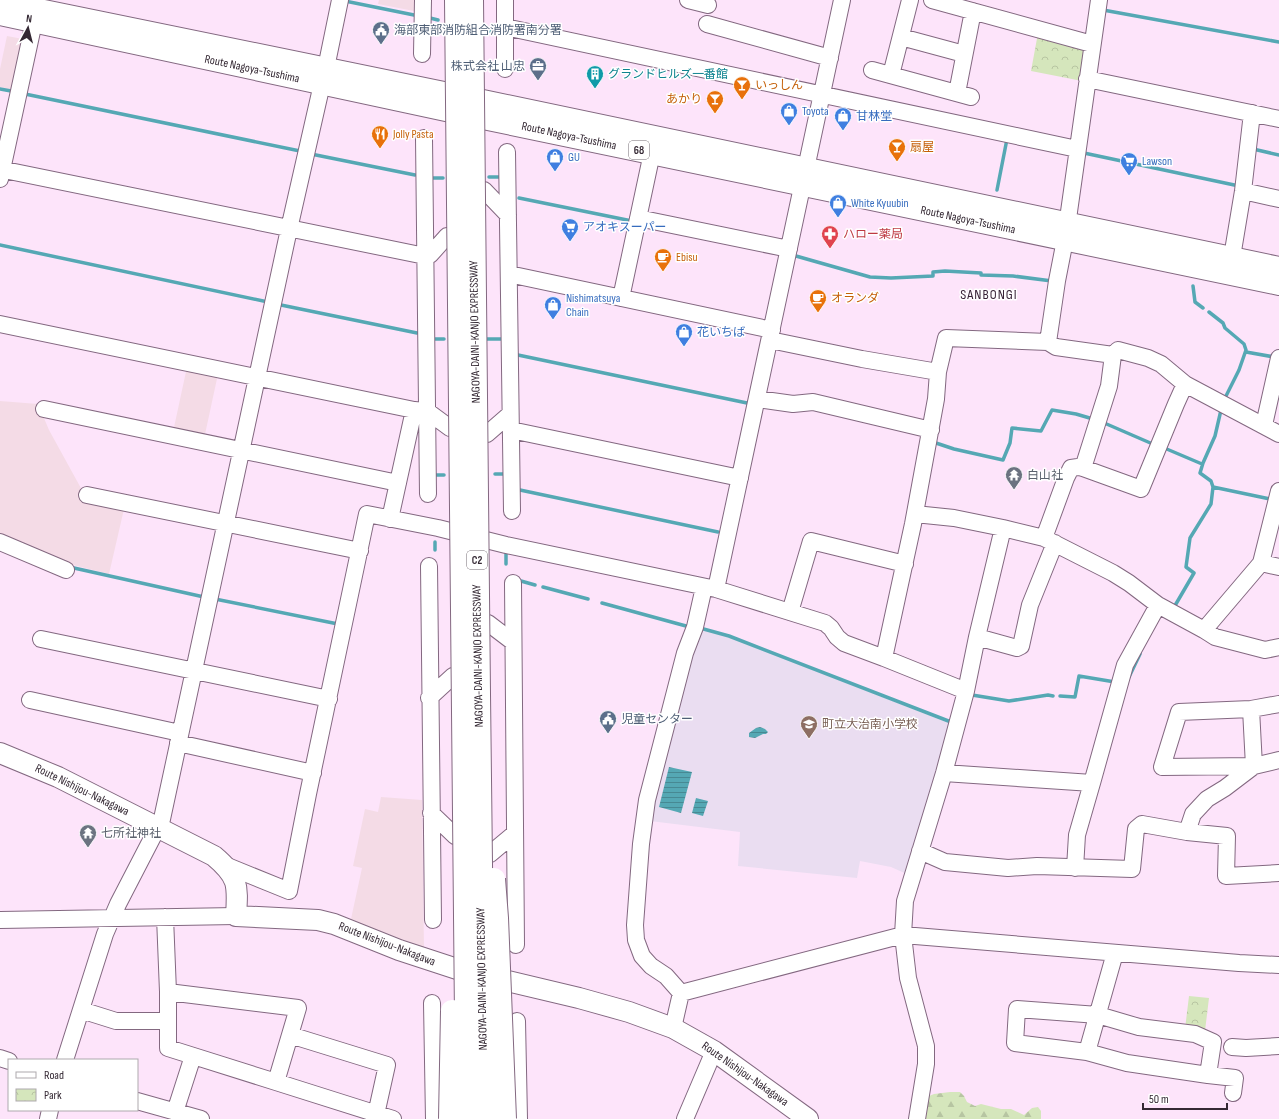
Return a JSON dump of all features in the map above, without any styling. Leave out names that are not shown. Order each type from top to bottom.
[{"type":"highway","name":"NAGOYA-DAINI-KANJO EXPRESSWAY","points":[[456,0],[467,1119]]},
{"type":"highway","name":"NAGOYA-DAINI-KANJO EXPRESSWAY","points":[[472,0],[484,1119]]},
{"type":"highway","points":[[450,1119],[458,694],[462,634]]},
{"type":"highway","points":[[479,694],[497,918],[505,1119]]},
{"type":"main road","name":"Route Nagoya-Tsushima","points":[[0,1],[324,76],[1066,231],[1279,285]]},
{"type":"main road","name":"Route Nagoya-Tsushima","points":[[0,15],[39,10]]},
{"type":"main road","name":"Route Nagoya-Tsushima","points":[[324,76],[483,119],[652,153],[805,176]]},
{"type":"main road","name":"Route Nagoya-Tsushima","points":[[1066,231],[1232,257],[1279,267]]},
{"type":"main road","name":"Route Nishijou-Nakagawa","points":[[0,753],[58,777],[214,856],[225,865],[235,879],[237,893],[236,916],[318,920],[334,924],[399,950],[457,970],[579,998],[629,1012],[673,1028],[714,1051],[808,1119]]},
{"type":"street","points":[[65,1059],[105,934],[162,819],[340,0]]},
{"type":"street","points":[[422,54],[423,0]]},
{"type":"street","points":[[505,0],[505,69]]},
{"type":"street","points":[[688,0],[708,5]]},
{"type":"street","points":[[681,993],[666,976],[651,966],[642,956],[636,940],[641,844],[647,800],[685,653],[710,588],[740,478],[842,0]]},
{"type":"street","points":[[891,75],[910,0]]},
{"type":"street","points":[[932,0],[976,8],[1092,44]]},
{"type":"street","points":[[1048,342],[1066,231],[1098,0]]},
{"type":"street","points":[[872,70],[964,95],[964,54],[976,8]]},
{"type":"street","points":[[39,10],[1,172],[425,256],[430,255],[448,236]]},
{"type":"street","points":[[707,24],[830,58]]},
{"type":"street","points":[[505,27],[822,96],[1077,149]]},
{"type":"street","points":[[901,37],[964,54]]},
{"type":"street","points":[[1087,79],[1279,119]]},
{"type":"street","points":[[1232,257],[1243,187],[1252,113]]},
{"type":"street","points":[[424,138],[425,256],[421,411],[428,494]]},
{"type":"street","points":[[507,152],[512,511]]},
{"type":"street","points":[[621,298],[652,153]]},
{"type":"street","points":[[1243,187],[1279,190]]},
{"type":"street","points":[[1243,187],[1279,199]]},
{"type":"street","points":[[484,190],[508,215]]},
{"type":"street","points":[[638,222],[788,254]]},
{"type":"street","points":[[508,274],[621,298],[862,359],[938,372]]},
{"type":"street","points":[[0,324],[421,411],[450,428]]},
{"type":"street","points":[[884,658],[915,514],[931,430],[936,399],[938,372],[946,338],[1048,342],[1056,347],[1113,355]]},
{"type":"street","points":[[1083,468],[1109,386],[1113,355],[1118,350],[1148,358],[1161,364],[1185,384],[1279,434]]},
{"type":"street","points":[[1264,425],[1279,358]]},
{"type":"street","points":[[977,637],[1017,648],[1021,646],[1030,605],[1066,478],[1071,468],[1083,468],[1141,489],[1185,384]]},
{"type":"street","points":[[757,399],[793,404],[813,402],[931,430]]},
{"type":"street","points":[[44,409],[398,483]]},
{"type":"street","points":[[390,519],[398,483],[421,411]]},
{"type":"street","points":[[487,434],[510,414]]},
{"type":"street","points":[[511,430],[740,478]]},
{"type":"street","points":[[1204,630],[1261,563],[1279,491]]},
{"type":"street","points":[[87,495],[360,551]]},
{"type":"street","points":[[225,865],[289,892],[367,514],[438,528],[506,545],[710,588],[825,623],[832,628],[837,637],[844,643],[966,691]]},
{"type":"street","points":[[915,514],[954,518],[1003,528],[1049,540],[1113,573],[1158,605],[1215,637],[1265,650],[1279,647]]},
{"type":"street","points":[[917,1119],[926,1064],[926,1046],[908,978],[903,935],[905,901],[944,773],[966,691],[977,637],[1003,528]]},
{"type":"street","points":[[790,612],[811,541],[905,564]]},
{"type":"street","points":[[0,542],[66,570]]},
{"type":"street","points":[[1261,563],[1279,567]]},
{"type":"street","points":[[429,566],[433,920]]},
{"type":"street","points":[[513,583],[516,945]]},
{"type":"street","points":[[1075,868],[1077,835],[1125,665],[1158,605]]},
{"type":"street","points":[[488,623],[513,642]]},
{"type":"street","points":[[41,639],[329,699]]},
{"type":"street","points":[[430,698],[453,676]]},
{"type":"street","points":[[30,700],[313,773]]},
{"type":"street","points":[[1279,704],[1251,708],[1179,712],[1162,767],[1254,766],[1279,760]]},
{"type":"street","points":[[1251,708],[1254,766]]},
{"type":"street","points":[[1187,832],[1194,814],[1207,799],[1225,788],[1254,766]]},
{"type":"street","points":[[944,773],[1092,783]]},
{"type":"street","points":[[431,813],[455,836]]},
{"type":"street","points":[[920,851],[948,863],[1008,868],[1037,866],[1132,869],[1136,829],[1142,824],[1187,832],[1227,836],[1226,876],[1279,873]]},
{"type":"street","points":[[490,854],[514,834]]},
{"type":"street","points":[[0,920],[236,916]]},
{"type":"street","points":[[165,917],[168,992],[168,1048],[276,1082],[375,1116],[393,1119]]},
{"type":"street","points":[[681,993],[903,935],[1279,965]]},
{"type":"street","points":[[1087,1052],[1115,953]]},
{"type":"street","points":[[168,992],[298,1008],[276,1082]]},
{"type":"street","points":[[673,1028],[681,993]]},
{"type":"street","points":[[432,1003],[434,1119]]},
{"type":"street","points":[[1208,1075],[1213,1042],[1195,1034],[1140,1027],[1098,1015],[1017,1009],[1015,1043],[1087,1052],[1128,1063],[1208,1075],[1235,1078],[1233,1093]]},
{"type":"street","points":[[81,1010],[116,1021],[168,1021]]},
{"type":"street","points":[[517,1021],[519,1119]]},
{"type":"street","points":[[290,1035],[387,1065],[375,1116]]},
{"type":"street","points":[[1232,1047],[1246,1048],[1279,1046]]},
{"type":"street","points":[[685,1119],[714,1051]]},
{"type":"street","points":[[175,1112],[193,1056]]},
{"type":"street","points":[[492,1078],[510,1119]]},
{"type":"street","points":[[138,1101],[201,1119]]},
{"type":"shaded area","points":[[379,0],[414,0],[414,11],[378,4]]},
{"type":"shaded area","points":[[7,36],[23,39],[12,90],[0,87],[0,69]]},
{"type":"shaded area","points":[[187,367],[218,374],[204,439],[173,432]]},
{"type":"shaded area","points":[[0,401],[38,404],[49,430],[88,501],[124,509],[109,574],[73,565],[0,535]]},
{"type":"shaded area","name":"町立大治南小学校","points":[[703,630],[729,637],[951,724],[909,875],[891,867],[860,861],[857,878],[738,866],[740,832],[650,821],[694,650]]},
{"type":"shaded area","points":[[381,797],[422,800],[424,951],[383,935],[351,919],[362,868],[353,866],[365,809],[378,812]]},
{"type":"green space","points":[[1038,33],[1084,46],[1082,81],[1031,71]]},
{"type":"green space","points":[[1189,996],[1209,998],[1205,1031],[1185,1029]]},
{"type":"green space","points":[[960,1092],[967,1102],[975,1106],[981,1104],[1001,1109],[1011,1109],[1024,1115],[1032,1108],[1038,1107],[1041,1111],[1041,1119],[921,1119],[924,1098],[934,1094]]},
{"type":"water","points":[[760,727],[768,732],[755,738],[749,737],[749,733]]},
{"type":"water","points":[[669,767],[692,772],[681,813],[659,807]]},
{"type":"water","points":[[696,798],[708,801],[703,816],[692,813]]},
{"type":"waterway","points":[[345,1],[414,15]]},
{"type":"waterway","points":[[1104,8],[1103,10],[1279,42]]},
{"type":"waterway","points":[[430,18],[438,20]]},
{"type":"waterway","points":[[488,31],[499,31]]},
{"type":"waterway","points":[[0,89],[11,91]]},
{"type":"waterway","points":[[25,94],[300,151]]},
{"type":"waterway","points":[[997,190],[1007,139]]},
{"type":"waterway","points":[[1253,149],[1279,155]]},
{"type":"waterway","points":[[1084,153],[1239,186]]},
{"type":"waterway","points":[[311,154],[415,175]]},
{"type":"waterway","points":[[489,177],[500,177]]},
{"type":"waterway","points":[[431,178],[443,178]]},
{"type":"waterway","points":[[519,198],[632,221]]},
{"type":"waterway","points":[[0,245],[268,302]]},
{"type":"waterway","points":[[796,256],[870,277],[891,278],[933,276],[933,272],[945,271],[981,273],[981,275],[1013,276],[1052,281]]},
{"type":"waterway","points":[[1193,286],[1195,302],[1203,308]]},
{"type":"waterway","points":[[281,305],[417,333]]},
{"type":"waterway","points":[[1209,312],[1223,323],[1225,328],[1244,344],[1246,350],[1239,370],[1224,400]]},
{"type":"waterway","points":[[433,339],[444,339]]},
{"type":"waterway","points":[[487,339],[502,339]]},
{"type":"waterway","points":[[1246,352],[1274,357]]},
{"type":"waterway","points":[[518,355],[747,403]]},
{"type":"waterway","points":[[933,442],[954,449],[1003,460],[1010,443],[1012,428],[1041,431],[1052,410],[1076,414],[1093,419]]},
{"type":"waterway","points":[[1173,609],[1194,573],[1186,567],[1190,538],[1211,504],[1213,487],[1211,481],[1200,473],[1215,436],[1221,410]]},
{"type":"waterway","points":[[1102,422],[1155,445]]},
{"type":"waterway","points":[[1162,447],[1202,464]]},
{"type":"waterway","points":[[495,474],[504,474]]},
{"type":"waterway","points":[[435,475],[444,475]]},
{"type":"waterway","points":[[1213,487],[1270,499]]},
{"type":"waterway","points":[[520,490],[718,532]]},
{"type":"waterway","points":[[435,542],[435,550]]},
{"type":"waterway","points":[[506,553],[506,564]]},
{"type":"waterway","points":[[74,568],[204,597]]},
{"type":"waterway","points":[[521,581],[535,585]]},
{"type":"waterway","points":[[543,587],[588,599]]},
{"type":"waterway","points":[[215,599],[338,624]]},
{"type":"waterway","points":[[602,603],[686,626]]},
{"type":"waterway","points":[[700,628],[729,636],[951,722]]},
{"type":"waterway","points":[[1129,677],[1140,654]]},
{"type":"waterway","points":[[1060,696],[1075,697],[1079,676],[1115,682]]},
{"type":"waterway","points":[[971,696],[1009,701],[1048,695],[1053,696]]},
{"type":"place","name":"海部東部消防組合消防署南分署","points":[[381,45]]},
{"type":"place","name":"株式会社 山忠","points":[[538,81]]},
{"type":"place","name":"グランドヒルズ一番館","points":[[595,89]]},
{"type":"place","name":"いっしん","points":[[742,100]]},
{"type":"place","name":"あかり","points":[[715,114]]},
{"type":"place","name":"Toyota","points":[[789,126]]},
{"type":"place","name":"甘林堂","points":[[843,131]]},
{"type":"place","name":"Jolly Pasta","points":[[380,149]]},
{"type":"place","name":"扇屋","points":[[897,162]]},
{"type":"place","name":"GU","points":[[555,172]]},
{"type":"place","name":"Lawson","points":[[1129,176]]},
{"type":"place","name":"White Kyuubin","points":[[838,218]]},
{"type":"place","name":"アオキスーパー","points":[[570,242]]},
{"type":"place","name":"ハロー薬局","points":[[830,249]]},
{"type":"place","name":"Ebisu","points":[[663,272]]},
{"type":"place","name":"オランダ","points":[[818,313]]},
{"type":"place","name":"Nishimatsuya Chain","points":[[553,320]]},
{"type":"place","name":"花いちば","points":[[684,347]]},
{"type":"place","name":"白山社","points":[[1014,490]]},
{"type":"place","name":"児童センター","points":[[608,734]]},
{"type":"place","name":"町立大治南小学校","points":[[809,739]]},
{"type":"place","name":"七所社神社","points":[[88,848]]},
{"type":"district","name":"SANBONGI","points":[[989,294]]}]
